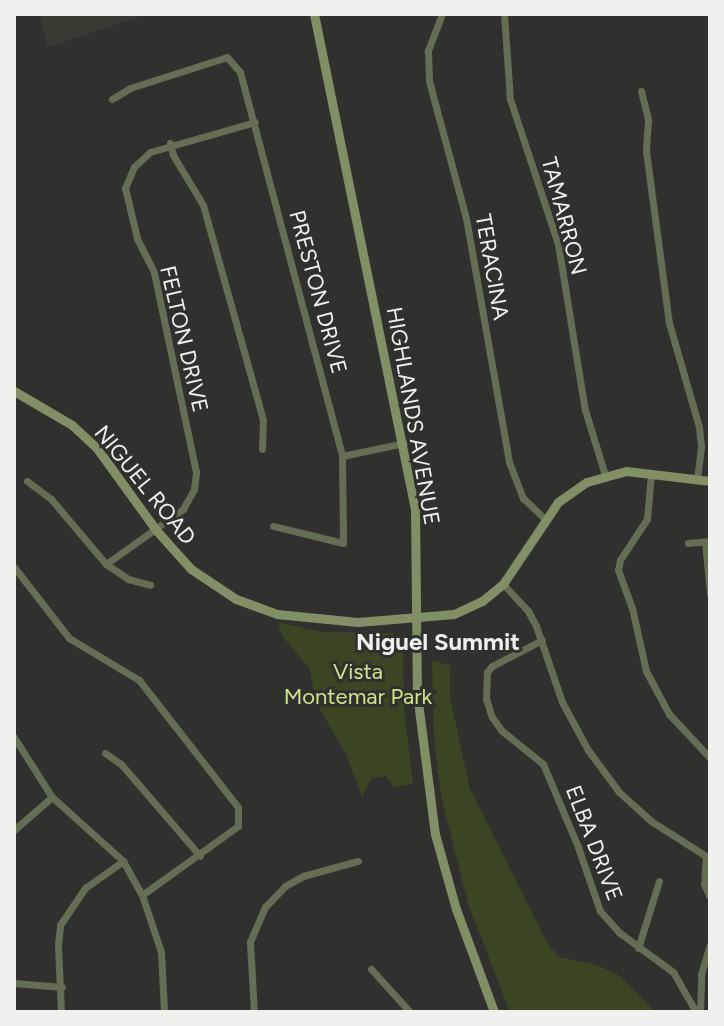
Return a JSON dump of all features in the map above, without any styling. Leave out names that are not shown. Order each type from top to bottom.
[{"type":"main road","name":"HIGHLANDS AVENUE","points":[[314,14],[404,443],[415,509],[417,694],[435,834],[456,909],[494,1012]]},
{"type":"main road","name":"NIGUEL ROAD","points":[[14,391],[72,425],[96,447],[156,530],[191,569],[212,586],[277,614],[358,622],[454,614],[469,608],[503,584],[528,552],[545,519],[570,492],[605,475],[626,471],[710,481]]},
{"type":"street","name":"TERACINA","points":[[442,14],[428,51],[429,81],[466,218],[509,462],[523,498],[545,519]]},
{"type":"street","name":"TAMARRON","points":[[504,14],[510,99],[558,244],[585,410],[605,475]]},
{"type":"street","name":"PRESTON DRIVE","points":[[112,99],[130,88],[227,57],[240,72],[342,456],[343,543],[273,526]]},
{"type":"street","points":[[641,91],[648,120],[646,151],[669,323],[699,427],[701,447],[697,479]]},
{"type":"street","name":"FELTON DRIVE","points":[[106,564],[183,509],[194,489],[196,472],[154,272],[137,238],[125,188],[134,167],[150,152],[170,143],[255,122]]},
{"type":"street","points":[[170,143],[173,155],[203,205],[263,420],[262,449]]},
{"type":"street","points":[[342,456],[404,443]]},
{"type":"street","points":[[651,474],[647,519],[620,560],[618,570],[648,677],[669,714],[710,758]]},
{"type":"street","points":[[27,481],[51,499],[106,564],[128,579],[150,585]]},
{"type":"street","points":[[688,543],[708,541],[710,594]]},
{"type":"street","points":[[14,567],[69,638],[139,680],[238,807],[238,826],[142,895]]},
{"type":"street","points":[[503,584],[528,611],[542,640],[562,702],[597,762],[619,792],[651,821],[706,856],[704,884],[710,897]]},
{"type":"street","name":"ELBA DRIVE","points":[[542,640],[492,666],[487,672],[486,699],[492,717],[501,730],[543,764],[578,847],[600,911],[638,948],[673,972],[698,1012]]},
{"type":"street","points":[[14,737],[52,797],[123,861],[142,895],[161,952],[164,1012]]},
{"type":"street","points":[[105,753],[121,764],[200,856]]},
{"type":"street","points":[[14,830],[52,797]]},
{"type":"street","points":[[61,1012],[60,925],[85,888],[123,861]]},
{"type":"street","points":[[254,1012],[250,942],[265,907],[285,886],[303,876],[358,861]]},
{"type":"street","points":[[638,948],[659,881]]},
{"type":"street","points":[[698,1012],[701,974],[710,944]]},
{"type":"street","points":[[371,969],[410,1012]]},
{"type":"street","points":[[14,983],[62,987]]},
{"type":"shaded area","points":[[39,14],[148,14],[48,47]]},
{"type":"green space","name":"Vista Montemar Park","points":[[278,622],[321,632],[393,633],[403,644],[404,707],[413,784],[394,787],[386,776],[372,778],[362,797],[346,754],[315,701],[310,669],[282,636]]},
{"type":"green space","points":[[432,661],[450,665],[450,697],[470,789],[548,944],[559,957],[597,965],[620,976],[656,1012],[510,1012],[468,904],[441,796],[434,739]]},
{"type":"district","name":"Niguel Summit","points":[[438,642]]}]
